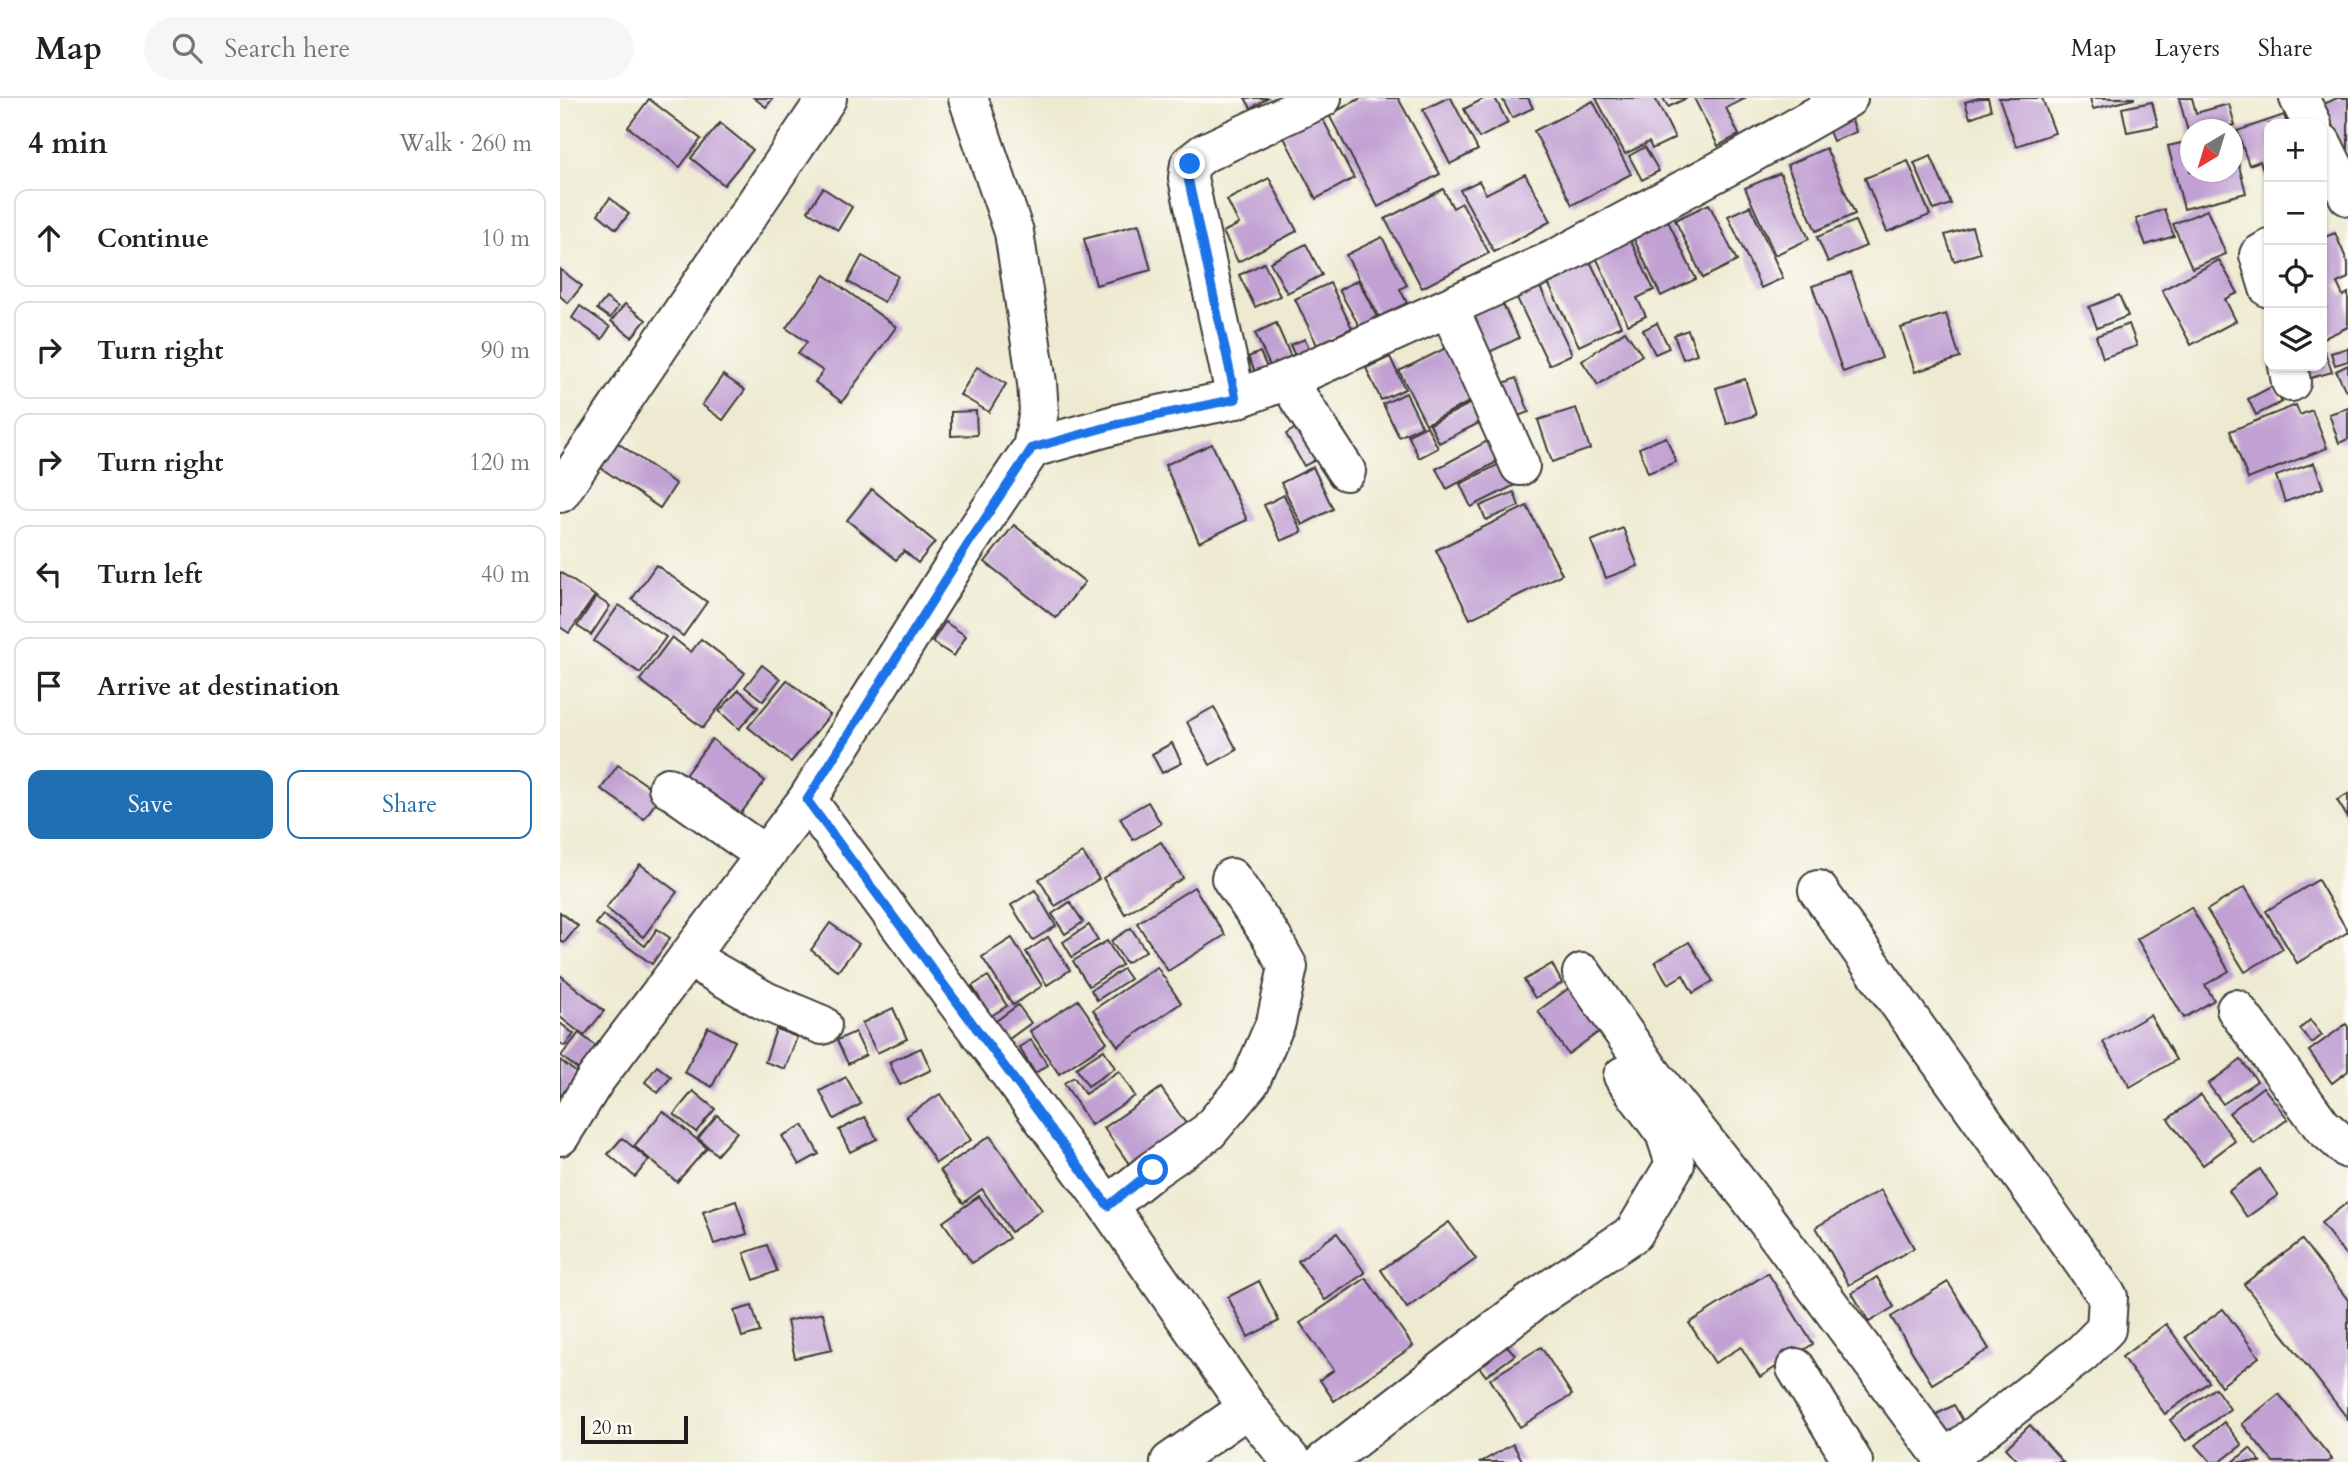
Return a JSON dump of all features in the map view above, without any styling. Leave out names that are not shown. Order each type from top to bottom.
[{"type":"street","points":[[560,493],[827,98]]},
{"type":"street","points":[[560,1136],[595,1080],[807,800],[945,579],[1032,448],[1039,411],[1037,383],[1014,232],[968,98]]},
{"type":"street","points":[[1236,399],[1188,178],[1190,164],[1204,153],[1322,98]]},
{"type":"street","points":[[1032,448],[1125,422],[1236,399],[1287,380],[1553,260],[1848,98]]},
{"type":"street","points":[[2299,98],[2310,119]]},
{"type":"street","points":[[2327,154],[2348,199],[2327,214]]},
{"type":"street","points":[[2264,252],[2259,255],[2264,272]]},
{"type":"street","points":[[1448,308],[1520,466]]},
{"type":"street","points":[[1287,380],[1346,471]]},
{"type":"street","points":[[668,787],[765,855]]},
{"type":"street","points":[[807,800],[1108,1206],[1248,1408],[1292,1462]]},
{"type":"street","points":[[1108,1206],[1153,1170],[1208,1132],[1250,1082],[1276,1023],[1288,967],[1271,936],[1231,878]]},
{"type":"street","points":[[1582,973],[1653,1075],[1749,1197],[1944,1461],[2082,1353],[2106,1329],[2108,1297],[1818,890]]},
{"type":"street","points":[[688,957],[765,1001],[822,1025]]},
{"type":"street","points":[[2236,1009],[2322,1126],[2348,1149]]},
{"type":"street","points":[[1324,1462],[1537,1298],[1634,1233],[1675,1164],[1665,1133],[1617,1067]]},
{"type":"street","points":[[1796,1368],[1853,1462]]},
{"type":"street","points":[[1170,1462],[1248,1408]]},
{"type":"building","points":[[754,98],[773,98],[766,107]]},
{"type":"building","points":[[1245,98],[1267,98],[1251,108]]},
{"type":"building","points":[[1361,98],[1398,98],[1440,174],[1378,207],[1329,115]]},
{"type":"building","points":[[1451,98],[1478,150],[1450,164],[1423,110]]},
{"type":"building","points":[[1485,98],[1495,98],[1508,123],[1479,138],[1464,109]]},
{"type":"building","points":[[1502,98],[1528,98],[1533,108],[1512,118]]},
{"type":"building","points":[[1596,98],[1655,98],[1675,138],[1652,149],[1649,142],[1625,154]]},
{"type":"building","points":[[1663,98],[1687,98],[1668,107]]},
{"type":"building","points":[[1694,98],[1746,98],[1726,108],[1739,135],[1718,146]]},
{"type":"building","points":[[1988,98],[1991,110],[1970,118],[1965,102]]},
{"type":"building","points":[[1999,98],[2042,98],[2055,133],[2016,146]]},
{"type":"building","points":[[2090,98],[2134,98],[2134,99],[2093,109]]},
{"type":"building","points":[[2179,98],[2192,98],[2196,113],[2229,104],[2233,119],[2185,119]]},
{"type":"building","points":[[2337,98],[2348,98],[2348,156],[2322,105]]},
{"type":"building","points":[[649,99],[701,139],[680,167],[628,127]]},
{"type":"building","points":[[1593,101],[1631,174],[1572,205],[1534,131]]},
{"type":"building","points":[[2152,102],[2158,126],[2127,132],[2122,108]]},
{"type":"building","points":[[1849,111],[1856,132],[1833,141],[1825,121]]},
{"type":"building","points":[[1319,112],[1354,178],[1316,199],[1281,132]]},
{"type":"building","points":[[2264,122],[2264,172],[2260,161],[2249,165],[2243,148],[2243,129]]},
{"type":"building","points":[[720,123],[753,150],[724,185],[691,158]]},
{"type":"building","points":[[2180,143],[2180,182],[2243,181],[2246,193],[2184,209],[2168,146]]},
{"type":"building","points":[[1645,147],[1659,171],[1642,180],[1629,156]]},
{"type":"building","points":[[1826,148],[1855,214],[1816,231],[1787,165]]},
{"type":"building","points":[[1931,156],[1951,204],[1934,210],[1914,163]]},
{"type":"building","points":[[1908,161],[1930,215],[1887,232],[1865,178]]},
{"type":"building","points":[[1780,173],[1809,239],[1775,255],[1745,188]]},
{"type":"building","points":[[1525,174],[1551,221],[1494,252],[1460,190],[1479,181],[1486,194]]},
{"type":"building","points":[[1269,178],[1297,231],[1238,262],[1223,232],[1239,224],[1227,200]]},
{"type":"building","points":[[823,188],[852,207],[838,230],[808,211]]},
{"type":"building","points":[[1443,189],[1453,208],[1462,203],[1489,253],[1422,288],[1385,219]]},
{"type":"building","points":[[610,198],[629,214],[616,229],[598,214]]},
{"type":"building","points":[[1709,204],[1737,261],[1703,278],[1675,220]]},
{"type":"building","points":[[1750,206],[1783,278],[1761,288],[1728,216]]},
{"type":"building","points":[[2164,209],[2174,236],[2146,245],[2136,219]]},
{"type":"building","points":[[2207,210],[2226,254],[2192,268],[2173,224]]},
{"type":"building","points":[[1667,219],[1696,279],[1661,296],[1632,235]]},
{"type":"building","points":[[1855,221],[1866,246],[1828,262],[1817,237]]},
{"type":"building","points":[[1139,224],[1151,270],[1096,285],[1084,239]]},
{"type":"building","points":[[1972,227],[1980,253],[1954,261],[1945,235]]},
{"type":"building","points":[[2335,233],[2348,263],[2348,278],[2337,283],[2343,296],[2348,293],[2348,327],[2327,337],[2327,245],[2327,236]]},
{"type":"building","points":[[1628,235],[1654,290],[1637,298],[1646,316],[1628,325],[1593,251]]},
{"type":"building","points":[[1382,237],[1407,285],[1400,289],[1407,303],[1379,317],[1346,255]]},
{"type":"building","points":[[1306,244],[1322,275],[1287,293],[1270,262]]},
{"type":"building","points":[[862,256],[898,276],[884,302],[848,282]]},
{"type":"building","points":[[1589,259],[1621,326],[1579,346],[1546,279]]},
{"type":"building","points":[[2219,260],[2238,293],[2225,299],[2236,321],[2191,345],[2162,290]]},
{"type":"building","points":[[1264,263],[1280,296],[1255,307],[1239,275]]},
{"type":"building","points":[[560,269],[582,286],[568,303],[560,296]]},
{"type":"building","points":[[1851,273],[1882,358],[1843,372],[1812,286]]},
{"type":"building","points":[[825,275],[896,327],[842,402],[815,382],[823,371],[798,354],[807,342],[786,328]]},
{"type":"building","points":[[1358,280],[1377,317],[1359,326],[1339,290]]},
{"type":"building","points":[[1330,283],[1352,328],[1317,345],[1295,299]]},
{"type":"building","points":[[1539,285],[1572,354],[1549,365],[1516,296]]},
{"type":"building","points":[[2119,295],[2128,316],[2097,328],[2089,307]]},
{"type":"building","points":[[606,298],[618,307],[610,318],[597,309]]},
{"type":"building","points":[[1500,298],[1519,338],[1483,355],[1463,315]]},
{"type":"building","points":[[625,304],[646,320],[632,337],[611,321]]},
{"type":"building","points":[[580,306],[610,327],[602,339],[572,318]]},
{"type":"building","points":[[1946,314],[1960,358],[1915,372],[1901,328]]},
{"type":"building","points":[[1276,323],[1295,366],[1274,375],[1255,333]]},
{"type":"building","points":[[1657,323],[1669,348],[1655,354],[1643,330]]},
{"type":"building","points":[[2129,324],[2137,346],[2103,358],[2096,336]]},
{"type":"building","points":[[1688,330],[1697,354],[1683,359],[1674,335]]},
{"type":"building","points":[[1625,331],[1642,355],[1598,385],[1582,361]]},
{"type":"building","points":[[1305,339],[1315,361],[1300,367],[1290,345]]},
{"type":"building","points":[[1452,345],[1479,397],[1426,424],[1399,371]]},
{"type":"building","points":[[2348,348],[2348,361],[2335,365],[2331,353]]},
{"type":"building","points":[[1260,352],[1269,372],[1258,378],[1248,357]]},
{"type":"building","points":[[1390,357],[1405,389],[1381,400],[1366,368]]},
{"type":"building","points":[[2327,358],[2332,372],[2307,379],[2305,371],[2327,371]]},
{"type":"building","points":[[2348,365],[2348,390],[2346,391],[2336,371]]},
{"type":"building","points":[[977,367],[1006,384],[989,412],[960,395]]},
{"type":"building","points":[[723,375],[745,390],[723,420],[702,405]]},
{"type":"building","points":[[1516,378],[1529,412],[1507,420],[1494,387]]},
{"type":"building","points":[[1745,379],[1756,415],[1727,424],[1716,388]]},
{"type":"building","points":[[2273,386],[2282,402],[2256,415],[2248,399]]},
{"type":"building","points":[[1406,393],[1422,426],[1399,437],[1383,404]]},
{"type":"building","points":[[1477,400],[1487,419],[1439,443],[1430,424]]},
{"type":"building","points":[[2296,405],[2300,415],[2312,410],[2327,448],[2248,479],[2230,431]]},
{"type":"building","points":[[1576,408],[1590,449],[1552,462],[1538,420]]},
{"type":"building","points":[[2348,408],[2348,439],[2339,443],[2329,414]]},
{"type":"building","points":[[976,411],[977,435],[951,436],[951,412]]},
{"type":"building","points":[[1306,422],[1325,455],[1304,466],[1286,434]]},
{"type":"building","points":[[1427,426],[1438,448],[1419,458],[1408,435]]},
{"type":"building","points":[[1666,437],[1676,462],[1648,473],[1639,448]]},
{"type":"building","points":[[1491,439],[1502,459],[1447,489],[1436,469]]},
{"type":"building","points":[[618,443],[676,484],[660,508],[601,468]]},
{"type":"building","points":[[1212,444],[1247,520],[1199,542],[1165,465]]},
{"type":"building","points":[[1505,461],[1517,484],[1471,507],[1460,484]]},
{"type":"building","points":[[2314,463],[2323,488],[2285,502],[2276,476]]},
{"type":"building","points":[[1313,467],[1333,509],[1302,525],[1281,483]]},
{"type":"building","points":[[872,489],[935,542],[918,563],[904,551],[896,560],[847,520]]},
{"type":"building","points":[[1514,492],[1519,506],[1486,520],[1480,506]]},
{"type":"building","points":[[1284,495],[1302,532],[1281,541],[1264,505]]},
{"type":"building","points":[[1527,506],[1562,574],[1470,619],[1436,550]]},
{"type":"building","points":[[1014,525],[1085,582],[1056,618],[985,562]]},
{"type":"building","points":[[1623,528],[1638,566],[1606,578],[1591,541]]},
{"type":"building","points":[[656,565],[707,602],[683,636],[632,599]]},
{"type":"building","points":[[560,572],[595,596],[569,633],[560,627]]},
{"type":"building","points":[[596,597],[610,606],[591,635],[577,626]]},
{"type":"building","points":[[619,605],[666,637],[640,673],[594,641]]},
{"type":"building","points":[[945,622],[966,636],[954,656],[932,642]]},
{"type":"building","points":[[672,637],[691,652],[701,639],[745,673],[703,728],[640,680]]},
{"type":"building","points":[[762,665],[780,679],[763,701],[745,687]]},
{"type":"building","points":[[787,680],[830,715],[791,762],[748,727]]},
{"type":"building","points":[[739,690],[758,707],[739,729],[719,711]]},
{"type":"building","points":[[1214,707],[1237,750],[1210,765],[1187,722]]},
{"type":"building","points":[[712,739],[765,781],[733,824],[680,782]]},
{"type":"building","points":[[1172,743],[1182,763],[1162,773],[1152,754]]},
{"type":"building","points":[[618,765],[661,795],[644,819],[601,789]]},
{"type":"building","points":[[2348,794],[2348,818],[2337,800]]},
{"type":"building","points":[[1148,802],[1161,824],[1133,840],[1120,818]]},
{"type":"building","points":[[1161,842],[1183,878],[1125,914],[1103,878]]},
{"type":"building","points":[[1083,853],[1099,879],[1055,906],[1039,879]]},
{"type":"building","points":[[640,864],[677,892],[643,937],[606,908]]},
{"type":"building","points":[[2318,880],[2348,932],[2297,963],[2266,911]]},
{"type":"building","points":[[1194,887],[1225,935],[1168,971],[1137,923]]},
{"type":"building","points":[[2245,887],[2283,949],[2245,972],[2207,910]]},
{"type":"building","points":[[1035,890],[1056,926],[1033,940],[1011,905]]},
{"type":"building","points":[[1070,902],[1083,922],[1065,934],[1052,914]]},
{"type":"building","points":[[2191,907],[2229,971],[2205,985],[2214,1000],[2184,1018],[2137,939]]},
{"type":"building","points":[[560,912],[578,926],[564,943],[560,940]]},
{"type":"building","points":[[603,915],[645,946],[657,929],[670,938],[652,964],[596,924]]},
{"type":"building","points":[[830,923],[859,944],[838,971],[811,950]]},
{"type":"building","points":[[1089,925],[1098,940],[1072,957],[1063,942]]},
{"type":"building","points":[[1131,928],[1146,951],[1126,963],[1111,941]]},
{"type":"building","points":[[1048,937],[1070,970],[1047,985],[1026,952]]},
{"type":"building","points":[[1012,938],[1042,986],[1013,1005],[982,957]]},
{"type":"building","points":[[1107,941],[1122,965],[1089,986],[1073,961]]},
{"type":"building","points":[[1689,942],[1713,981],[1693,993],[1683,975],[1668,984],[1655,962]]},
{"type":"building","points":[[1552,964],[1562,983],[1535,998],[1524,980]]},
{"type":"building","points":[[1157,967],[1181,1003],[1118,1046],[1093,1010]]},
{"type":"building","points":[[1123,969],[1130,979],[1097,1000],[1091,990]]},
{"type":"building","points":[[560,975],[604,1011],[584,1036],[560,1017]]},
{"type":"building","points":[[988,976],[1007,1006],[991,1016],[972,986]]},
{"type":"building","points":[[1569,988],[1600,1031],[1568,1054],[1538,1011]]},
{"type":"building","points":[[1078,1000],[1107,1042],[1059,1074],[1030,1031]]},
{"type":"building","points":[[1018,1005],[1031,1023],[1005,1042],[992,1024]]},
{"type":"building","points":[[893,1008],[907,1039],[877,1053],[862,1023]]},
{"type":"building","points":[[2150,1015],[2176,1060],[2130,1087],[2103,1042]]},
{"type":"building","points":[[2310,1020],[2322,1035],[2312,1043],[2300,1029]]},
{"type":"building","points":[[560,1023],[574,1034],[565,1046],[560,1043]]},
{"type":"building","points":[[2346,1024],[2348,1071],[2332,1083],[2309,1051]]},
{"type":"building","points":[[708,1027],[735,1041],[712,1087],[684,1072]]},
{"type":"building","points":[[776,1029],[797,1037],[785,1069],[765,1062]]},
{"type":"building","points":[[855,1032],[866,1055],[848,1064],[837,1040]]},
{"type":"building","points":[[579,1033],[602,1051],[584,1074],[561,1056]]},
{"type":"building","points":[[1031,1040],[1048,1065],[1035,1073],[1019,1047]]},
{"type":"building","points":[[921,1048],[931,1070],[900,1085],[889,1062]]},
{"type":"building","points":[[1104,1050],[1115,1068],[1088,1086],[1076,1068]]},
{"type":"building","points":[[560,1060],[582,1077],[560,1105]]},
{"type":"building","points":[[2241,1060],[2257,1081],[2223,1104],[2208,1084]]},
{"type":"building","points":[[657,1066],[671,1077],[658,1093],[645,1082]]},
{"type":"building","points":[[1119,1071],[1135,1096],[1091,1125],[1064,1083],[1074,1077],[1085,1094]]},
{"type":"building","points":[[846,1077],[861,1104],[834,1119],[820,1091]]},
{"type":"building","points":[[2263,1087],[2288,1119],[2254,1144],[2229,1113]]},
{"type":"building","points":[[1161,1088],[1189,1128],[1132,1168],[1104,1128]]},
{"type":"building","points":[[693,1091],[715,1109],[696,1132],[674,1114]]},
{"type":"building","points":[[940,1094],[971,1140],[936,1163],[906,1116]]},
{"type":"building","points":[[2201,1095],[2235,1141],[2203,1165],[2168,1119]]},
{"type":"building","points":[[663,1111],[707,1148],[677,1182],[634,1146]]},
{"type":"building","points":[[717,1115],[737,1132],[717,1155],[698,1138]]},
{"type":"building","points":[[865,1117],[877,1139],[850,1152],[839,1130]]},
{"type":"building","points":[[803,1125],[819,1154],[799,1165],[782,1136]]},
{"type":"building","points":[[990,1136],[1042,1210],[1011,1232],[982,1189],[963,1203],[940,1170]]},
{"type":"building","points":[[622,1138],[649,1160],[635,1177],[608,1154]]},
{"type":"building","points":[[2260,1169],[2278,1195],[2247,1217],[2229,1191]]},
{"type":"building","points":[[1881,1190],[1914,1248],[1849,1285],[1816,1227]]},
{"type":"building","points":[[979,1196],[1009,1238],[972,1263],[943,1222]]},
{"type":"building","points":[[736,1201],[747,1234],[714,1244],[703,1212]]},
{"type":"building","points":[[2348,1202],[2348,1258],[2321,1223]]},
{"type":"building","points":[[1449,1222],[1476,1259],[1407,1308],[1381,1270]]},
{"type":"building","points":[[1337,1233],[1365,1273],[1325,1300],[1298,1261]]},
{"type":"building","points":[[2302,1240],[2348,1300],[2348,1419],[2244,1284]]},
{"type":"building","points":[[767,1245],[777,1271],[754,1280],[744,1253]]},
{"type":"building","points":[[1768,1273],[1813,1344],[1760,1377],[1741,1347],[1715,1363],[1689,1323]]},
{"type":"building","points":[[1877,1277],[1894,1307],[1869,1322],[1852,1293]]},
{"type":"building","points":[[1366,1278],[1413,1346],[1334,1401],[1320,1380],[1334,1370],[1300,1323]]},
{"type":"building","points":[[1259,1281],[1279,1321],[1248,1337],[1228,1297]]},
{"type":"building","points":[[1948,1282],[1989,1349],[1932,1384],[1891,1317]]},
{"type":"building","points":[[752,1306],[760,1332],[742,1337],[734,1311]]},
{"type":"building","points":[[2223,1309],[2259,1357],[2221,1386],[2185,1337]]},
{"type":"building","points":[[823,1313],[832,1350],[795,1358],[787,1321]]},
{"type":"building","points":[[2166,1324],[2209,1382],[2165,1414],[2122,1357]]},
{"type":"building","points":[[1505,1343],[1515,1355],[1486,1376],[1477,1364]]},
{"type":"building","points":[[1541,1347],[1572,1395],[1520,1427],[1490,1379]]},
{"type":"building","points":[[2215,1388],[2230,1409],[2186,1441],[2170,1420]]},
{"type":"building","points":[[2279,1394],[2332,1459],[2328,1462],[2273,1462],[2242,1424]]},
{"type":"building","points":[[1954,1405],[1969,1431],[1944,1445],[1929,1418]]},
{"type":"building","points":[[2224,1422],[2242,1445],[2220,1462],[2211,1462],[2196,1445]]},
{"type":"building","points":[[2030,1425],[2063,1462],[2019,1462],[2006,1448]]},
{"type":"building","points":[[1513,1444],[1523,1462],[1481,1462]]},
{"type":"building","points":[[2250,1448],[2261,1462],[2233,1462]]},
{"type":"route","points":[[1153,1170],[1108,1206],[807,800],[893,661],[1032,448],[1125,422],[1236,399],[1188,178],[1190,164]]}]
